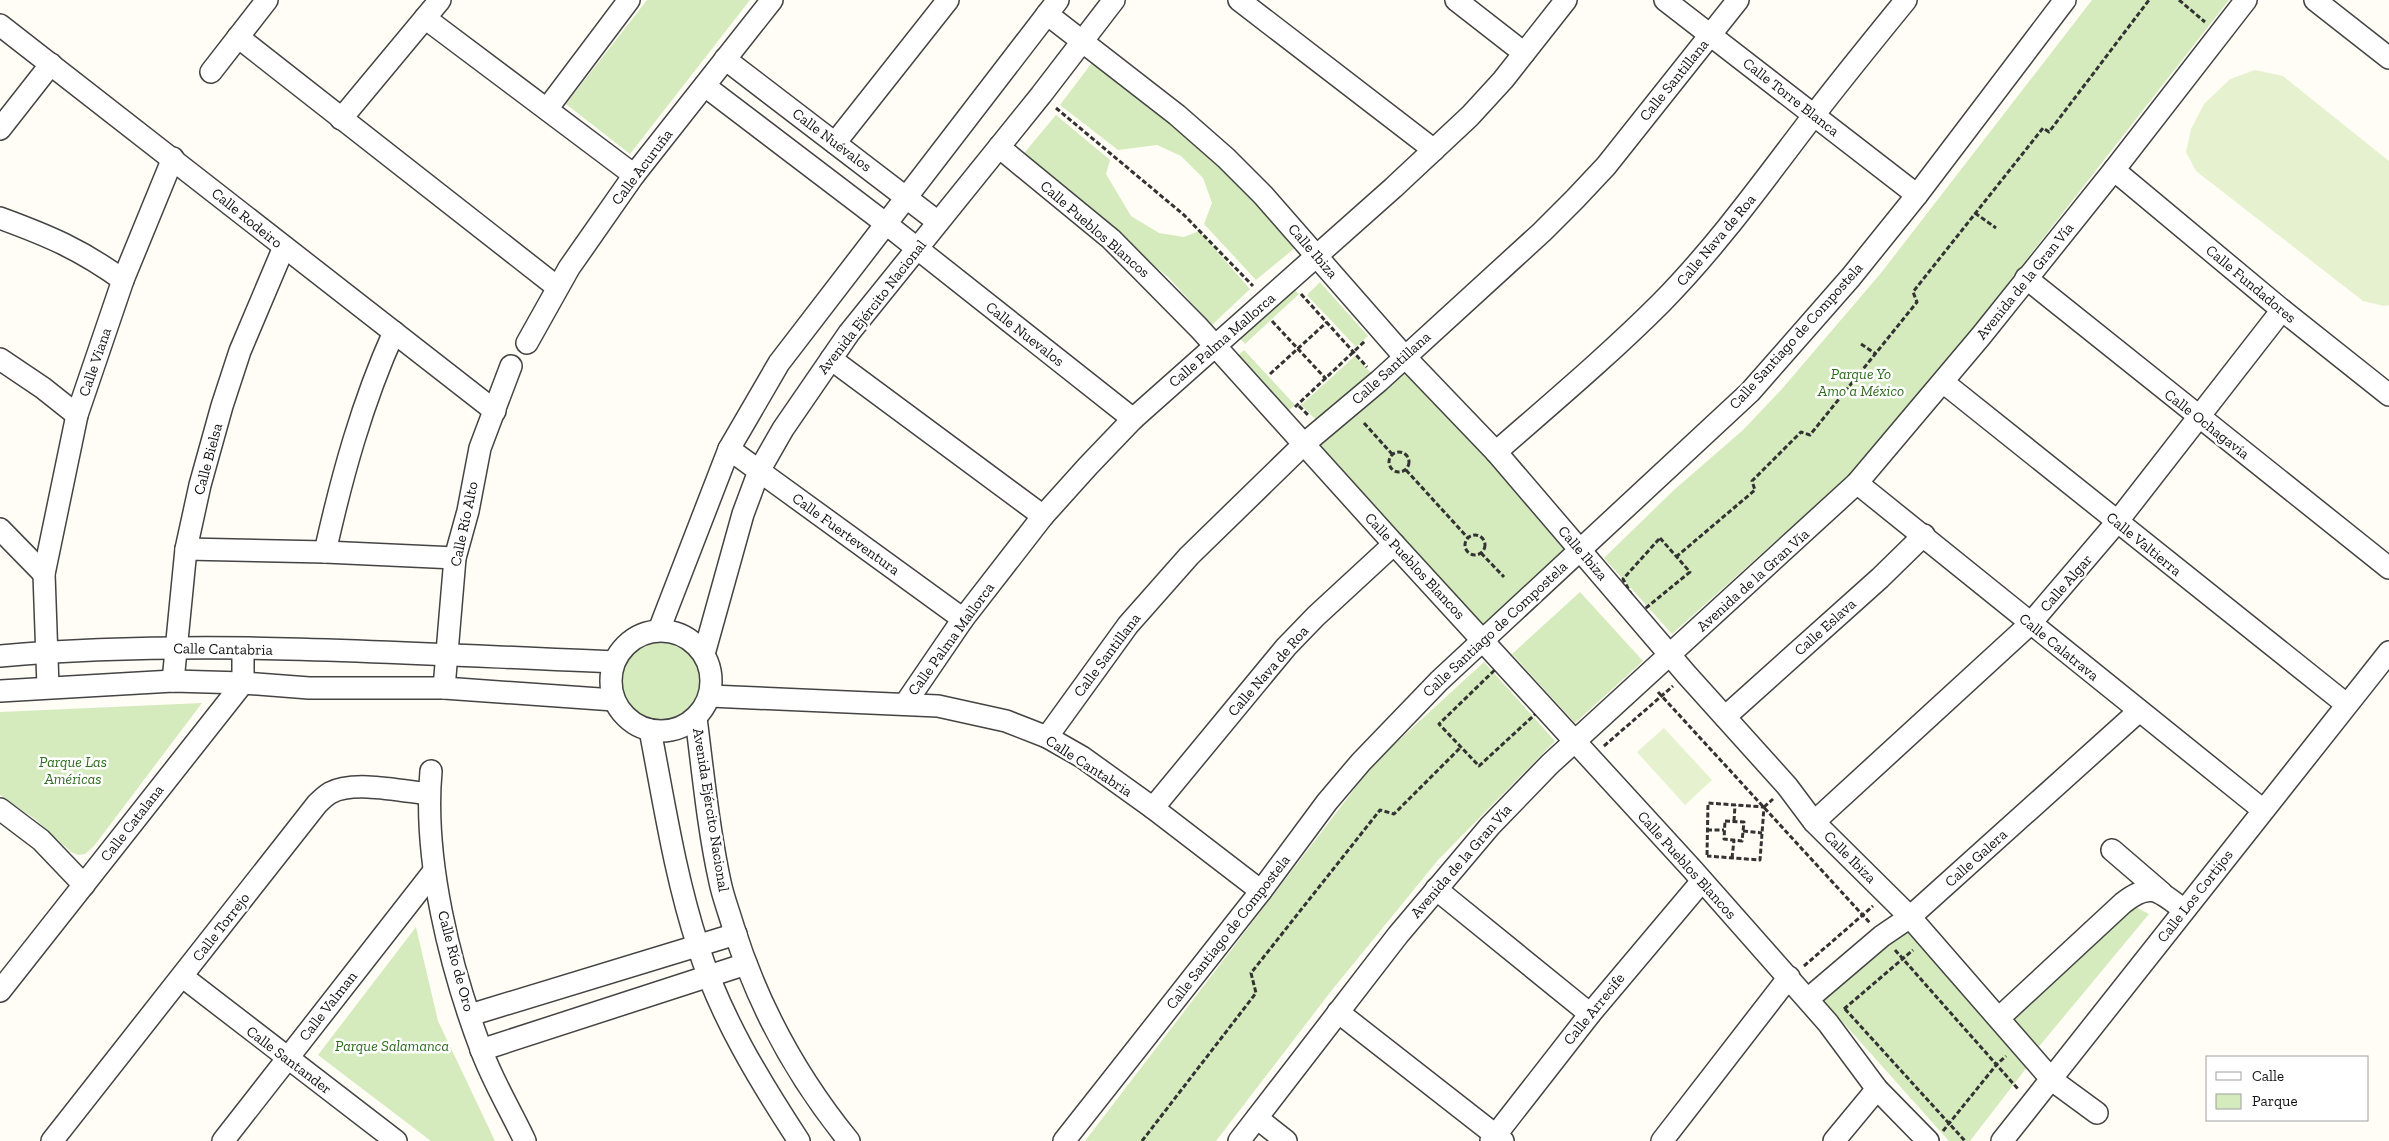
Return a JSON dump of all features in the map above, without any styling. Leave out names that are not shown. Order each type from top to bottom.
[{"type":"street","points":[[211,72],[267,0]]},
{"type":"street","points":[[341,119],[440,0]]},
{"type":"street","points":[[547,109],[628,0]]},
{"type":"street","name":"Calle Acuruña","points":[[527,343],[557,287],[634,175],[772,0]]},
{"type":"street","points":[[835,143],[948,0]]},
{"type":"street","name":"Avenida Ejército Nacional","points":[[704,654],[743,514],[760,471],[783,429],[831,359],[916,248],[999,148],[1114,0]]},
{"type":"street","points":[[1239,0],[1434,150]]},
{"type":"street","points":[[1456,0],[1524,53]]},
{"type":"street","name":"Calle Palma Mallorca","points":[[905,704],[963,619],[1043,516],[1133,419],[1216,347],[1269,312],[1288,281],[1434,150],[1476,108],[1524,53],[1566,0]]},
{"type":"street","name":"Calle Torre Blanca","points":[[1665,0],[1917,195]]},
{"type":"street","name":"Calle Santillana","points":[[1047,737],[1087,678],[1148,601],[1189,556],[1304,444],[1379,381],[1575,199],[1606,166],[1738,0]]},
{"type":"street","name":"Calle Nava de Roa","points":[[1496,452],[1583,376],[1662,302],[1740,213],[1814,115],[1906,0]]},
{"type":"street","name":"Calle Santiago de Compostela","points":[[1064,1141],[1261,891],[1327,802],[1361,762],[1399,720],[1483,640],[1750,392],[1851,276],[1917,195],[2065,0]]},
{"type":"street","name":"Avenida de la Gran Vía","points":[[1239,1141],[1436,889],[1490,826],[1576,741],[1857,483],[1944,382],[2114,170],[2246,0]]},
{"type":"street","points":[[2315,0],[2389,58]]},
{"type":"street","points":[[659,630],[729,449],[779,363],[905,196],[1053,7]]},
{"type":"street","name":"Calle Ibiza","points":[[1053,7],[1083,41],[1226,158],[1276,210],[1404,356],[1496,452],[1687,675],[1788,786],[1814,822],[1910,917],[2000,1018],[2052,1080],[2097,1113]]},
{"type":"street","points":[[426,18],[634,175]]},
{"type":"street","name":"Calle Rodeiro","points":[[0,24],[173,158],[284,248],[495,411]]},
{"type":"street","points":[[238,37],[557,287]]},
{"type":"street","name":"Calle Nuévalos","points":[[725,59],[938,222]]},
{"type":"street","points":[[0,129],[51,64]]},
{"type":"street","points":[[705,86],[916,248]]},
{"type":"street","name":"Calle Pueblos Blancos","points":[[999,148],[1123,250],[1216,347],[1702,881],[1805,988],[1877,1089],[1933,1138]]},
{"type":"street","name":"Calle Viana","points":[[48,687],[44,574],[77,415],[123,280],[173,158]]},
{"type":"street","name":"Calle Fundadores","points":[[2114,170],[2282,310],[2389,395]]},
{"type":"street","points":[[0,218],[62,242],[92,258],[123,280]]},
{"type":"street","name":"Calle Bielsa","points":[[173,681],[186,549],[222,406],[240,350],[284,248]]},
{"type":"street","name":"Calle Nuevalos","points":[[916,248],[1133,419]]},
{"type":"street","name":"Calle Ochagavía","points":[[2026,278],[2389,568]]},
{"type":"street","name":"Calle Algar","points":[[1814,822],[2030,624],[2117,522],[2282,310]]},
{"type":"street","points":[[324,552],[341,483],[364,405],[394,332]]},
{"type":"street","points":[[0,359],[43,388],[77,415]]},
{"type":"street","points":[[831,359],[1043,516]]},
{"type":"street","name":"Calle Río Alto","points":[[444,688],[455,558],[468,511],[480,448],[511,366]]},
{"type":"street","name":"Calle Valtierra","points":[[1944,382],[2346,704]]},
{"type":"street","name":"Calle Fuerteventura","points":[[729,449],[963,619]]},
{"type":"street","name":"Calle Calatrava","points":[[1857,483],[2262,810]]},
{"type":"street","points":[[0,529],[44,574]]},
{"type":"street","name":"Calle Eslava","points":[[1725,718],[1924,536]]},
{"type":"street","name":"Calle Nava de Roa","points":[[1153,808],[1286,647],[1316,616],[1394,544]]},
{"type":"street","points":[[186,549],[324,552],[455,558]]},
{"type":"street","points":[[659,630],[672,631],[685,636],[696,644],[704,654],[711,674],[710,696],[696,718],[675,730],[650,730],[635,724],[622,714],[614,700],[611,675],[614,662],[620,652],[636,637],[659,630]]},
{"type":"street","name":"Calle Cantabria","points":[[0,656],[47,652],[175,648],[446,655],[614,662]]},
{"type":"street","points":[[243,649],[243,683]]},
{"type":"street","name":"Calle Los Cortijos","points":[[2002,1141],[2052,1080],[2262,810],[2389,652]]},
{"type":"street","points":[[0,691],[173,681],[243,683],[309,688],[444,688],[614,700]]},
{"type":"street","name":"Calle Catalana","points":[[0,991],[243,683]]},
{"type":"street","name":"Calle Cantabria","points":[[710,696],[938,706],[990,717],[1047,737],[1082,757],[1153,808],[1261,891]]},
{"type":"street","name":"Calle Galera","points":[[1662,1141],[1805,988],[1910,917],[2139,711]]},
{"type":"street","name":"Avenida Ejército Nacional","points":[[696,718],[702,774],[720,884],[746,964],[766,1015],[794,1063],[849,1141]]},
{"type":"street","points":[[650,730],[680,876],[698,945],[708,974],[737,1037],[764,1088],[798,1141]]},
{"type":"street","name":"Calle Río de Oro","points":[[431,771],[429,794],[434,871],[447,937],[481,1050],[525,1141]]},
{"type":"street","name":"Calle Torrejo","points":[[52,1141],[318,804],[330,793],[344,789],[365,788],[429,794]]},
{"type":"street","points":[[0,809],[41,840],[84,886]]},
{"type":"street","points":[[2112,850],[2184,910]]},
{"type":"street","name":"Calle Valman","points":[[223,1141],[434,871]]},
{"type":"street","name":"Calle Arrecife","points":[[1497,1139],[1590,1014],[1702,881]]},
{"type":"street","points":[[1436,889],[1590,1014]]},
{"type":"street","points":[[2000,1018],[2122,903],[2140,891],[2148,889],[2162,893]]},
{"type":"street","points":[[470,1016],[736,934]]},
{"type":"street","points":[[481,1050],[708,974],[746,964]]},
{"type":"street","name":"Calle Santander","points":[[183,977],[390,1139]]},
{"type":"street","points":[[1338,1012],[1497,1139]]},
{"type":"street","points":[[1834,1141],[1877,1089]]},
{"type":"street","points":[[1257,1118],[1286,1141]]},
{"type":"path","points":[[1676,557],[1755,490],[1752,481],[1800,432],[1810,435],[1917,302],[1913,292],[2043,128],[2049,132],[2149,0]]},
{"type":"path","points":[[2179,0],[2219,34]]},
{"type":"path","points":[[1041,95],[1184,216],[1326,379]]},
{"type":"path","points":[[1975,213],[1996,228]]},
{"type":"path","points":[[1288,281],[1355,352],[1379,381]]},
{"type":"path","points":[[1270,374],[1327,322]]},
{"type":"path","points":[[1282,420],[1355,352],[1378,326]]},
{"type":"path","points":[[1862,344],[1876,354]]},
{"type":"path","points":[[1364,423],[1392,454]]},
{"type":"path","points":[[1400,451],[1407,454],[1410,464],[1406,470],[1396,472],[1391,468],[1389,461],[1392,454],[1400,451]]},
{"type":"path","points":[[1406,470],[1468,538]]},
{"type":"path","points":[[1476,535],[1482,538],[1485,544],[1481,553],[1472,556],[1466,551],[1464,545],[1468,538],[1476,535]]},
{"type":"path","points":[[1660,538],[1676,557],[1690,572],[1642,612],[1623,579],[1660,538]]},
{"type":"path","points":[[1481,553],[1504,577]]},
{"type":"path","points":[[1503,662],[1543,707],[1479,766],[1439,724],[1503,662]]},
{"type":"path","points":[[1590,758],[1660,694],[1687,675]]},
{"type":"path","points":[[1647,677],[1660,694],[1997,1064],[2031,1106]]},
{"type":"path","points":[[1142,1141],[1256,992],[1251,972],[1380,810],[1394,814],[1461,747]]},
{"type":"path","points":[[1708,803],[1764,807],[1760,860],[1707,856],[1708,803]]},
{"type":"path","points":[[1734,821],[1735,805]]},
{"type":"path","points":[[1725,821],[1734,821],[1744,822],[1742,840],[1724,839],[1725,821]]},
{"type":"path","points":[[1707,830],[1724,830]]},
{"type":"path","points":[[1743,831],[1762,833]]},
{"type":"path","points":[[1732,858],[1734,840]]},
{"type":"path","points":[[1886,894],[1805,964],[1805,988],[1844,1008],[1948,1125],[1965,1141]]},
{"type":"path","points":[[1828,1022],[1902,958],[1929,938]]},
{"type":"path","points":[[1933,1138],[1948,1125],[1997,1064],[2020,1043]]},
{"type":"green space","points":[[647,0],[750,0],[630,154],[566,104]]},
{"type":"green space","name":"Parque Yo Amo a México","points":[[2092,0],[2229,0],[1898,424],[1849,475],[1672,634],[1604,558],[1674,490],[1743,430],[1781,390],[1881,273]]},
{"type":"green space","points":[[1094,60],[1210,153],[1296,247],[1256,280],[1204,224],[1212,203],[1203,178],[1181,156],[1157,145],[1118,150],[1060,105]]},
{"type":"green space","points":[[2255,70],[2283,76],[2389,161],[2389,305],[2384,306],[2363,301],[2196,171],[2186,152],[2191,129],[2204,104],[2230,79]]},
{"type":"green space","points":[[1056,115],[1110,160],[1106,174],[1131,216],[1159,233],[1184,237],[1199,231],[1250,289],[1212,325],[1168,277],[1020,158]]},
{"type":"green space","points":[[1282,278],[1299,294],[1245,344],[1228,326]]},
{"type":"green space","points":[[1320,282],[1368,336],[1356,347],[1307,295]]},
{"type":"green space","points":[[1244,350],[1295,405],[1277,420],[1227,365]]},
{"type":"green space","points":[[1355,356],[1371,373],[1318,422],[1301,405]]},
{"type":"green space","points":[[1401,366],[1573,553],[1487,632],[1316,445]]},
{"type":"green space","points":[[1580,592],[1643,661],[1575,723],[1512,654]]},
{"type":"green space","points":[[659,638],[675,641],[688,650],[697,663],[700,679],[697,695],[688,708],[675,717],[659,720],[643,717],[630,708],[621,695],[618,679],[621,663],[630,650],[643,641]]},
{"type":"green space","points":[[1484,662],[1555,741],[1438,860],[1332,990],[1216,1141],[1085,1141],[1375,762]]},
{"type":"green space","name":"Parque Las Américas","points":[[202,703],[94,846],[85,854],[78,855],[71,852],[35,819],[0,795],[0,712]]},
{"type":"green space","points":[[1664,728],[1712,780],[1685,805],[1637,752]]},
{"type":"green space","points":[[2132,905],[2149,914],[2037,1049],[2008,1018]]},
{"type":"green space","points":[[1911,923],[2031,1062],[1970,1141],[1949,1141],[1822,999]]},
{"type":"green space","name":"Parque Salamanca","points":[[416,927],[438,1021],[495,1141],[431,1141],[318,1055]]}]
